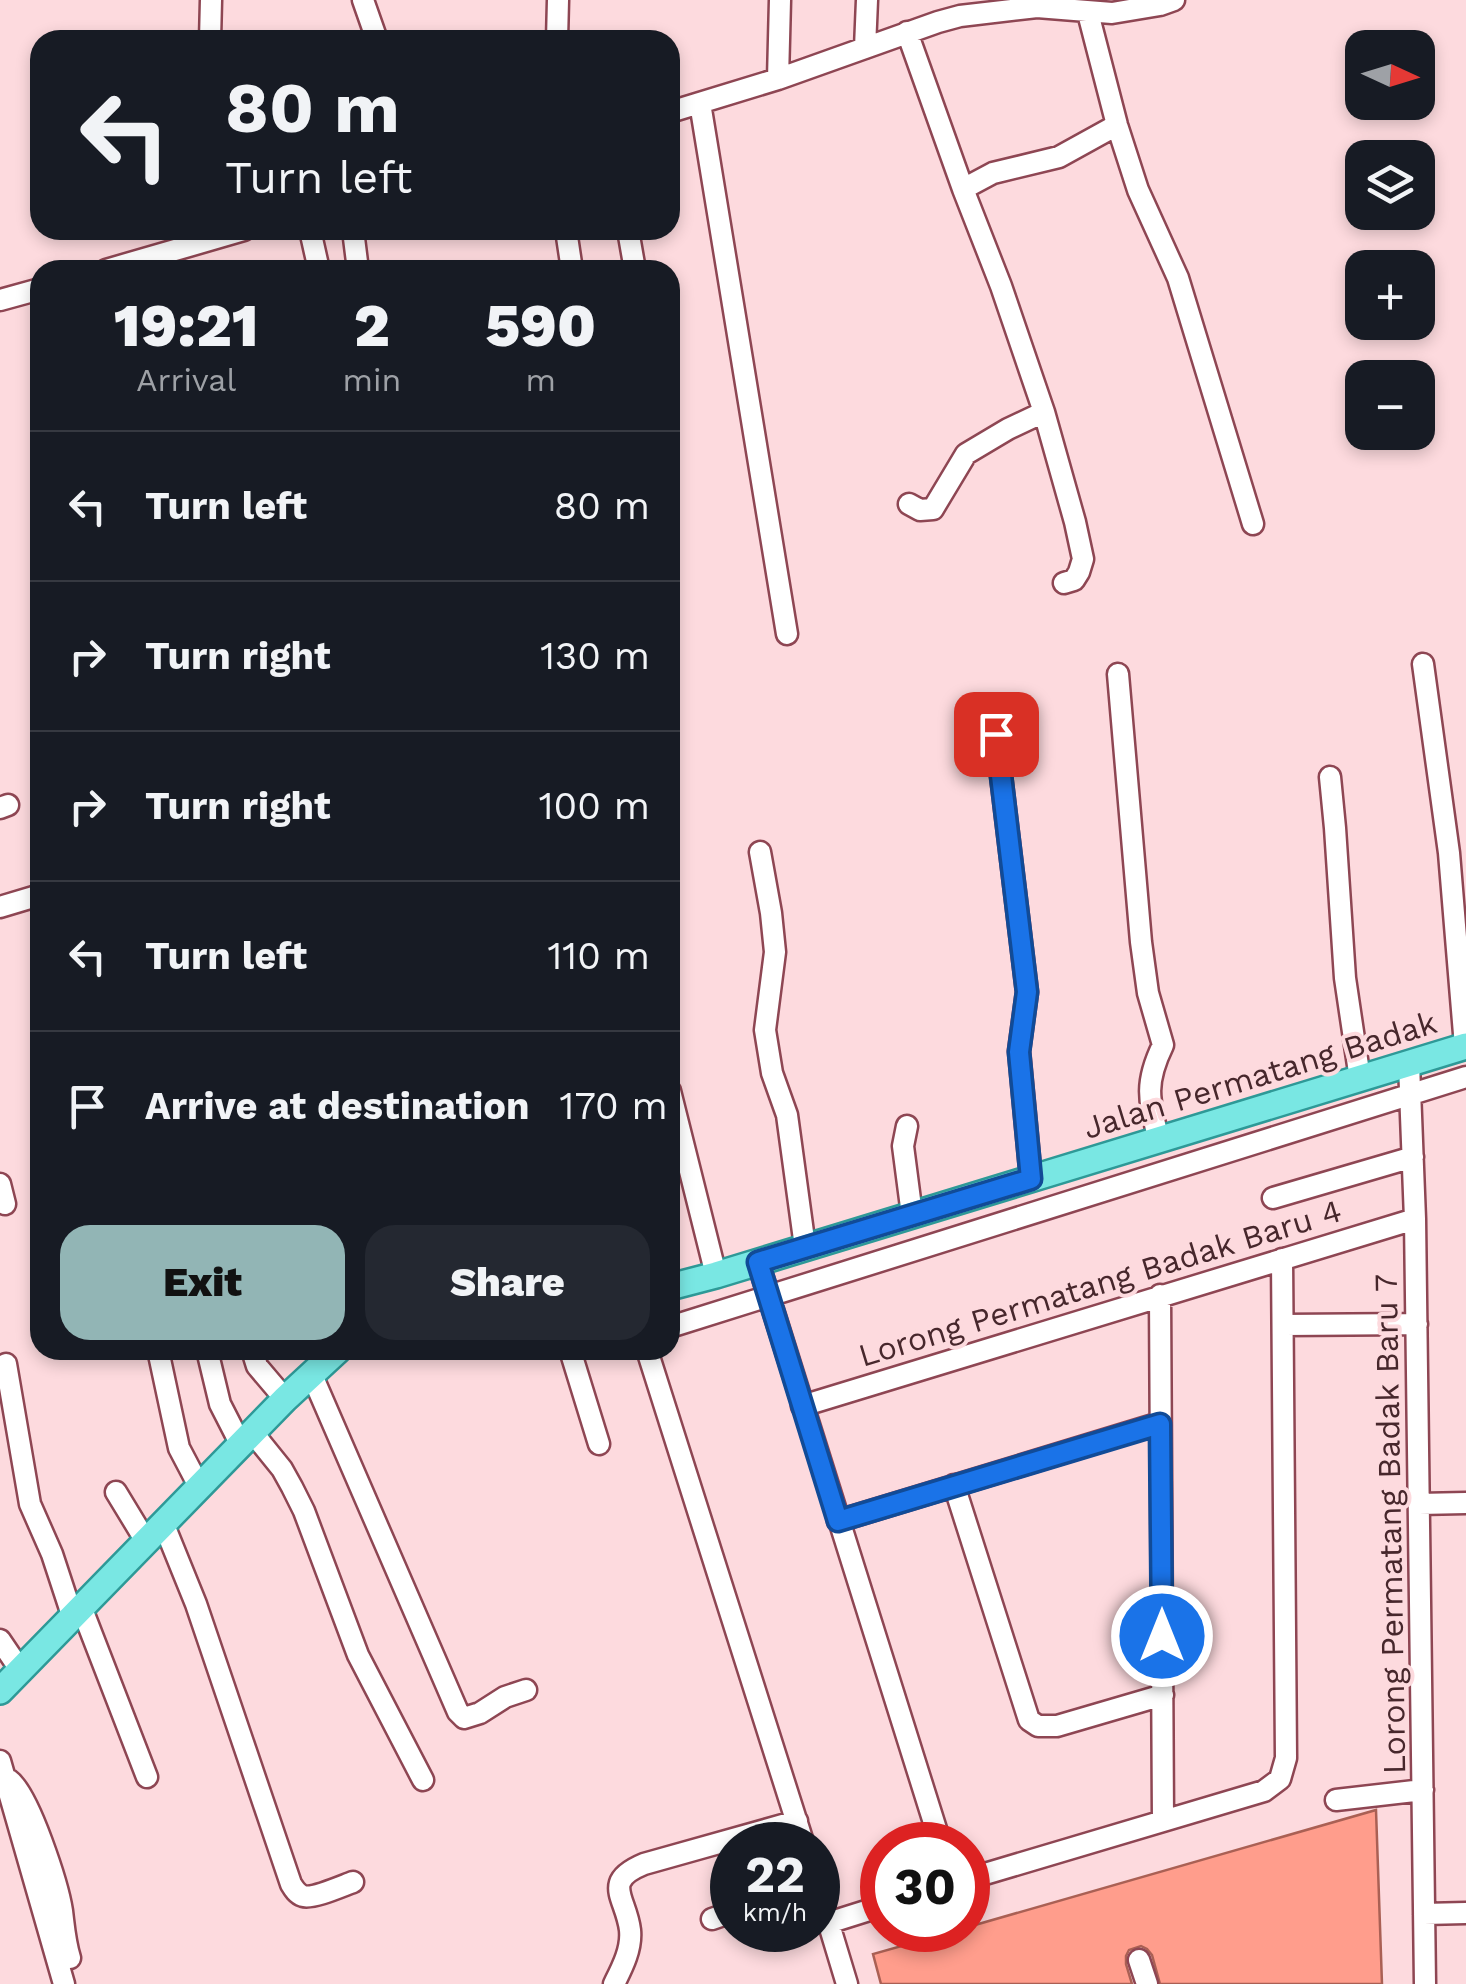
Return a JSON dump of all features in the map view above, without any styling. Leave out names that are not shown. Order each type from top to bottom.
[{"type":"main road","name":"Jalan Permatang Badak","points":[[680,1283],[1466,1046]]},
{"type":"main road","points":[[0,1690],[325,1360]]},
{"type":"street","points":[[210,30],[211,0]]},
{"type":"street","points":[[363,0],[374,30]]},
{"type":"street","points":[[557,30],[558,0]]},
{"type":"street","points":[[778,79],[780,0]]},
{"type":"street","points":[[865,48],[866,0]]},
{"type":"street","points":[[680,109],[778,79],[984,6],[1112,14],[1174,0]]},
{"type":"street","points":[[1088,12],[1138,190],[1178,278],[1253,524]]},
{"type":"street","points":[[907,32],[1044,412],[1083,559],[1074,580],[1064,583]]},
{"type":"street","points":[[700,103],[788,634]]},
{"type":"street","points":[[963,190],[993,173],[1060,157],[1117,124]]},
{"type":"street","points":[[139,260],[193,240]]},
{"type":"street","points":[[0,300],[30,291]]},
{"type":"street","points":[[909,504],[920,510],[933,509],[966,454],[1044,412]]},
{"type":"street","points":[[1423,664],[1449,853],[1466,1046]]},
{"type":"street","points":[[1118,674],[1141,942],[1148,993],[1163,1046],[1152,1068],[1149,1090],[1159,1141]]},
{"type":"street","points":[[996,734],[1027,992],[1019,1052],[1031,1179]]},
{"type":"street","points":[[1330,777],[1344,978],[1360,1079]]},
{"type":"street","points":[[760,852],[775,952],[765,1030],[772,1073],[787,1115],[805,1247]]},
{"type":"street","points":[[0,907],[30,898]]},
{"type":"street","name":"Lorong Permatang Badak Baru 7","points":[[1408,1064],[1416,1219],[1425,1984]]},
{"type":"street","points":[[680,1324],[1466,1076]]},
{"type":"street","points":[[906,1126],[903,1146],[912,1215]]},
{"type":"street","points":[[680,1130],[716,1274]]},
{"type":"street","points":[[1273,1198],[1413,1157]]},
{"type":"street","name":"Lorong Permatang Badak Baru 4","points":[[802,1406],[1416,1219]]},
{"type":"street","points":[[990,1872],[1264,1791],[1280,1779],[1284,1769],[1282,1259]]},
{"type":"street","points":[[758,1262],[934,1822]]},
{"type":"street","points":[[1160,1295],[1163,1820]]},
{"type":"street","points":[[1284,1325],[1417,1324]]},
{"type":"street","points":[[160,1360],[179,1448],[200,1488]]},
{"type":"street","points":[[210,1360],[220,1404],[247,1439],[282,1469],[292,1486],[358,1655],[423,1780]]},
{"type":"street","points":[[255,1360],[285,1398]]},
{"type":"street","points":[[573,1360],[599,1444]]},
{"type":"street","points":[[650,1360],[797,1822]]},
{"type":"street","points":[[6,1364],[30,1504],[147,1777]]},
{"type":"street","points":[[311,1373],[458,1712],[464,1718],[472,1717],[505,1696],[526,1690]]},
{"type":"street","points":[[838,1521],[1160,1424]]},
{"type":"street","points":[[954,1485],[1029,1720],[1038,1726],[1057,1726],[1163,1695]]},
{"type":"street","points":[[116,1492],[155,1534],[196,1604],[291,1884],[297,1893],[312,1896],[353,1882]]},
{"type":"street","points":[[1420,1504],[1466,1503]]},
{"type":"street","points":[[0,1640],[21,1671]]},
{"type":"street","points":[[2,1769],[64,1984]]},
{"type":"street","points":[[2,1769],[26,1802],[59,1901],[77,1984]]},
{"type":"street","points":[[1336,1800],[1423,1790]]},
{"type":"street","points":[[614,1984],[630,1942],[630,1928],[618,1891],[624,1874],[644,1864],[710,1846]]},
{"type":"street","points":[[1424,1914],[1466,1913]]},
{"type":"street","points":[[837,1952],[847,1984]]},
{"type":"street","points":[[1139,1960],[1147,1984]]},
{"type":"building","points":[[1376,1810],[1382,1984],[1160,1984],[1152,1955],[1141,1946],[1129,1950],[1126,1956],[1132,1984],[881,1984],[873,1954],[990,1952],[990,1921]]},
{"type":"route","points":[[996,734],[1027,992],[1019,1052],[1031,1179],[758,1262],[838,1521],[1160,1424],[1162,1636]]}]
